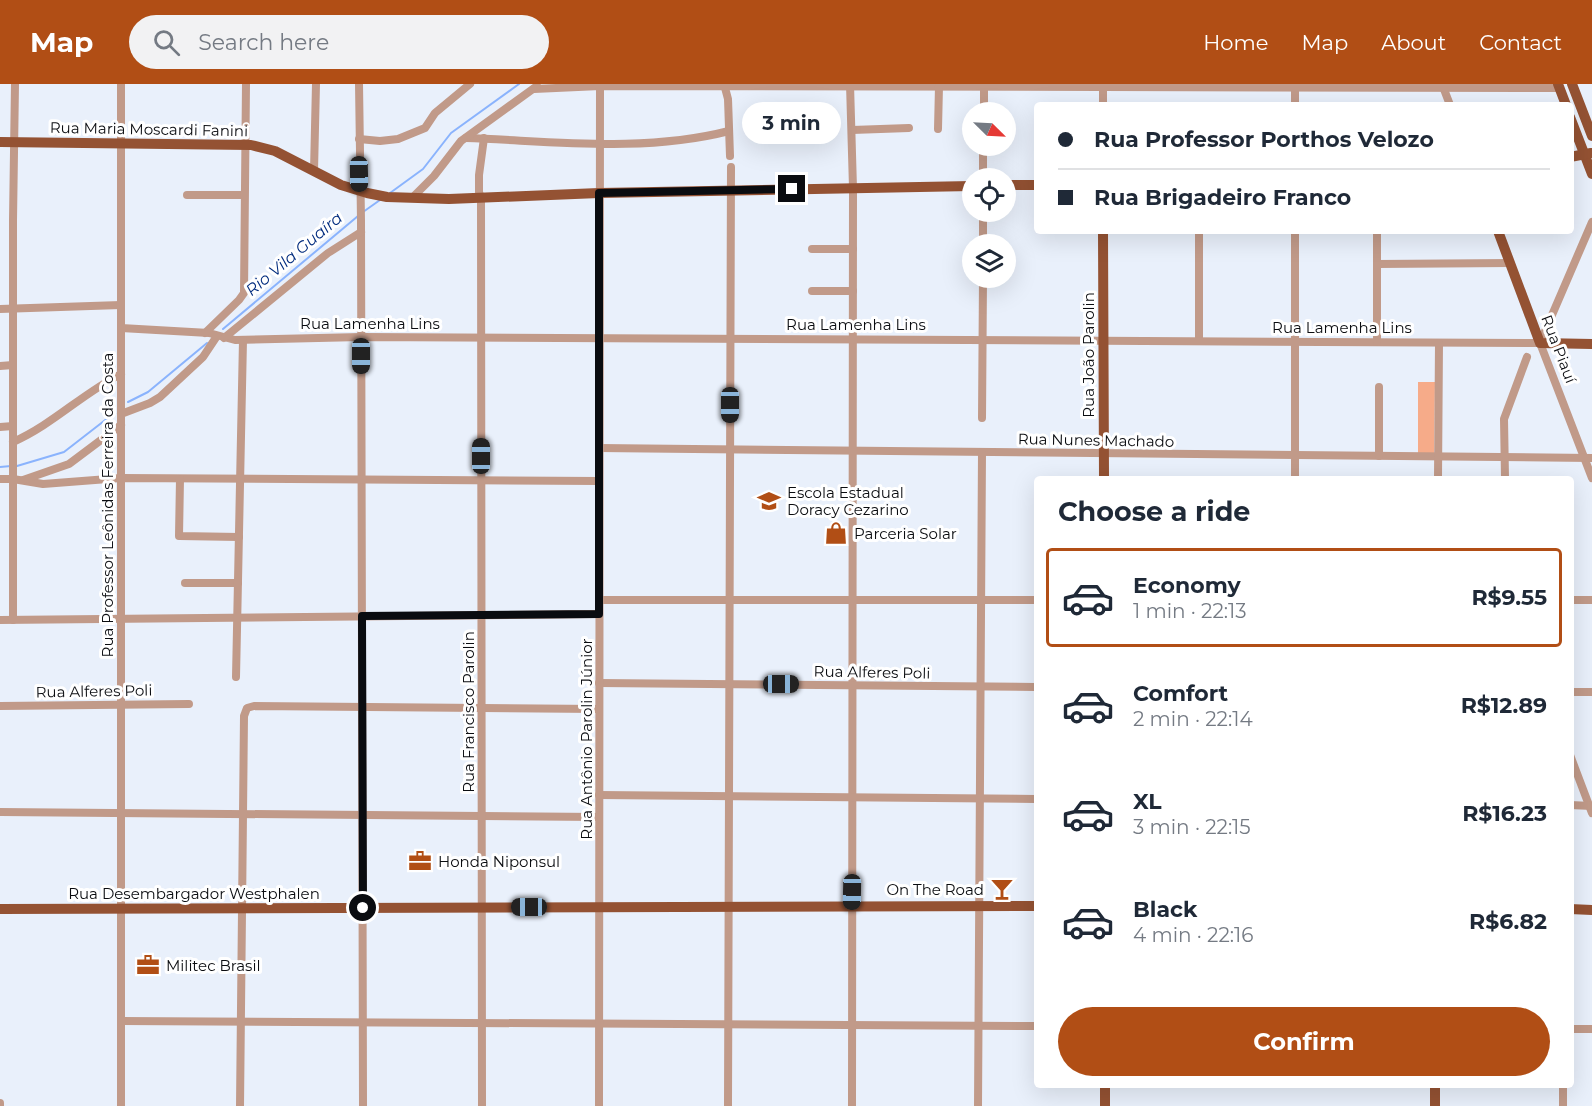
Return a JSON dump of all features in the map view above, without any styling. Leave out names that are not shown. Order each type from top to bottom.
[{"type":"main road","points":[[1572,84],[1592,136]]},
{"type":"main road","points":[[1559,86],[1565,102]]},
{"type":"main road","points":[[1574,125],[1588,154],[1592,174]]},
{"type":"main road","name":"Rua Maria Moscardi Fanini","points":[[0,142],[245,144],[275,151],[341,185],[377,195],[397,197],[557,190],[599,193],[962,186]]},
{"type":"main road","points":[[1016,185],[1034,184]]},
{"type":"main road","name":"Rua João Parolin","points":[[1103,234],[1104,476]]},
{"type":"main road","name":"Rua Piauí","points":[[1499,234],[1540,343]]},
{"type":"main road","name":"Rua Lamenha Lins","points":[[1540,343],[1592,344]]},
{"type":"main road","name":"Rua Desembargador Westphalen","points":[[0,909],[1034,906]]},
{"type":"main road","points":[[1574,909],[1592,910]]},
{"type":"main road","points":[[1105,1088],[1105,1106]]},
{"type":"main road","points":[[1434,1106],[1435,1088]]},
{"type":"street","points":[[13,620],[15,84]]},
{"type":"street","name":"Rua Professor Leônidas Ferreira da Costa","points":[[120,1106],[121,84]]},
{"type":"street","points":[[206,333],[244,293],[246,84]]},
{"type":"street","points":[[314,171],[316,84]]},
{"type":"street","points":[[359,84],[363,1106]]},
{"type":"street","points":[[359,140],[388,140],[426,128],[435,113],[470,84]]},
{"type":"street","name":"Rua Antônio Parolin Júnior","points":[[599,1106],[600,85]]},
{"type":"street","points":[[724,85],[728,99],[729,156]]},
{"type":"street","points":[[851,85],[853,188],[852,1106]]},
{"type":"street","points":[[984,85],[984,102]]},
{"type":"street","points":[[1103,85],[1103,102]]},
{"type":"street","points":[[418,197],[458,144],[537,86],[1559,86]]},
{"type":"street","points":[[938,129],[939,86]]},
{"type":"street","points":[[1295,86],[1295,102]]},
{"type":"street","points":[[1443,86],[1449,102]]},
{"type":"street","points":[[852,130],[909,128]]},
{"type":"street","points":[[466,138],[599,144],[673,142],[729,131]]},
{"type":"street","name":"Rua Francisco Parolin","points":[[482,1106],[480,195],[484,138]]},
{"type":"street","points":[[728,1106],[731,167]]},
{"type":"street","points":[[187,195],[244,195]]},
{"type":"street","points":[[1540,343],[1592,222]]},
{"type":"street","points":[[121,414],[160,397],[203,357],[220,337],[328,253],[361,232]]},
{"type":"street","points":[[1199,234],[1199,341]]},
{"type":"street","points":[[1295,234],[1295,476]]},
{"type":"street","points":[[1377,234],[1377,342]]},
{"type":"street","points":[[812,249],[853,249]]},
{"type":"street","points":[[1377,264],[1510,263]]},
{"type":"street","points":[[982,418],[983,288]]},
{"type":"street","points":[[812,291],[853,291]]},
{"type":"street","points":[[0,309],[121,305]]},
{"type":"street","name":"Rua Lamenha Lins","points":[[121,328],[206,333],[243,340],[361,337],[1540,343]]},
{"type":"street","points":[[236,677],[243,340]]},
{"type":"street","points":[[1438,476],[1439,343]]},
{"type":"street","name":"Rua Piauí","points":[[1540,343],[1588,458],[1592,478]]},
{"type":"street","points":[[1505,476],[1504,419],[1527,357]]},
{"type":"street","points":[[0,366],[13,366]]},
{"type":"street","points":[[13,442],[33,432],[97,386],[121,374]]},
{"type":"street","points":[[1379,456],[1380,387]]},
{"type":"street","points":[[0,427],[13,426]]},
{"type":"street","points":[[23,480],[69,464],[121,426]]},
{"type":"street","name":"Rua Nunes Machado","points":[[599,448],[1588,458]]},
{"type":"street","points":[[978,1106],[982,452]]},
{"type":"street","points":[[13,471],[23,480],[43,484],[121,478],[599,480]]},
{"type":"street","points":[[0,479],[13,471]]},
{"type":"street","points":[[180,478],[179,536],[239,537]]},
{"type":"street","points":[[185,583],[238,583]]},
{"type":"street","points":[[599,600],[1034,600]]},
{"type":"street","points":[[1574,600],[1592,600]]},
{"type":"street","points":[[0,620],[599,614]]},
{"type":"street","name":"Rua Alferes Poli","points":[[599,682],[1034,687]]},
{"type":"street","points":[[1574,692],[1592,692]]},
{"type":"street","name":"Rua Alferes Poli","points":[[0,706],[189,704]]},
{"type":"street","points":[[240,1106],[244,716],[247,708],[254,706],[599,710]]},
{"type":"street","points":[[1574,766],[1592,813]]},
{"type":"street","points":[[599,795],[1034,799]]},
{"type":"street","points":[[1574,805],[1592,806]]},
{"type":"street","points":[[0,812],[599,817]]},
{"type":"street","points":[[121,1021],[1034,1026]]},
{"type":"street","points":[[1574,1029],[1592,1029]]},
{"type":"street","points":[[1563,1088],[1563,1106]]},
{"type":"shaded area","points":[[1418,382],[1435,382],[1434,453],[1418,453]]},
{"type":"waterway","name":"Rio Vila Guaíra","points":[[390,193],[423,169],[451,133],[519,84]]},
{"type":"waterway","name":"Rio Vila Guaíra","points":[[363,212],[380,200]]},
{"type":"waterway","name":"Rio Vila Guaíra","points":[[223,329],[358,216]]},
{"type":"waterway","name":"Rio Vila Guaíra","points":[[128,402],[148,392],[207,343]]},
{"type":"waterway","name":"Rio Vila Guaíra","points":[[17,466],[64,452],[113,414]]},
{"type":"waterway","name":"Rio Vila Guaíra","points":[[0,467],[11,466]]},
{"type":"place","name":"Escola Estadual Doracy Cezarino","points":[[769,501]]},
{"type":"place","name":"Parceria Solar","points":[[836,533]]},
{"type":"place","name":"Honda Niponsul","points":[[420,861]]},
{"type":"place","name":"On The Road","points":[[1002,889]]},
{"type":"place","name":"Militec Brasil","points":[[148,965]]},
{"type":"route","points":[[363,908],[362,616],[599,614],[599,193],[792,189]]}]
